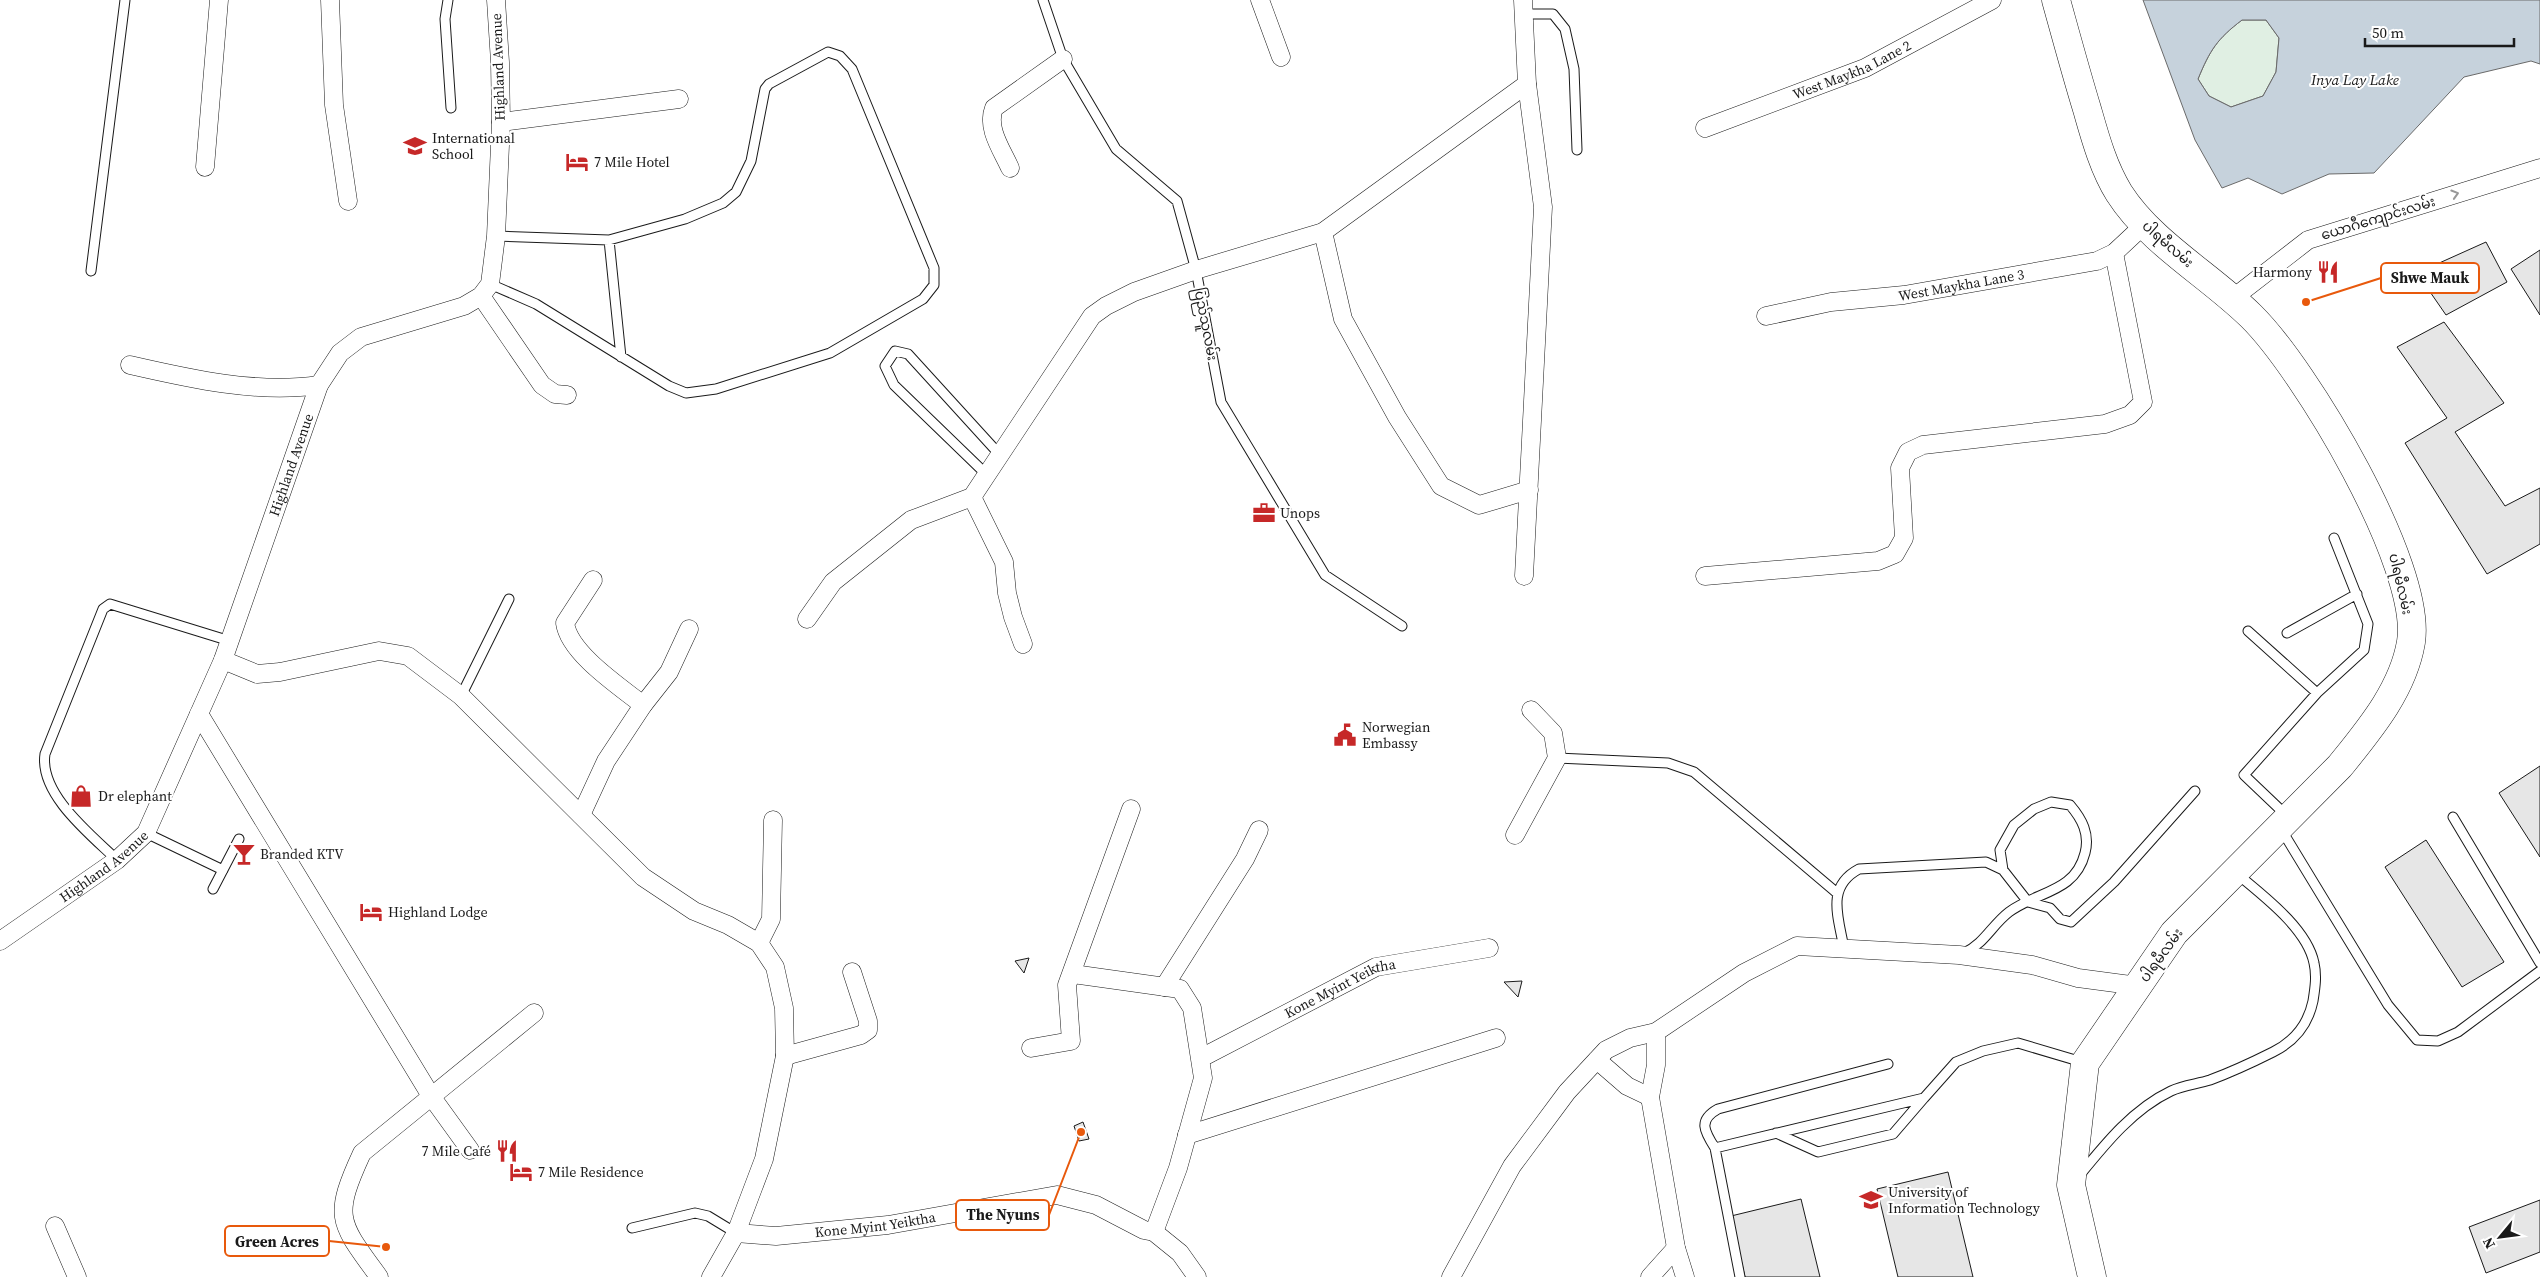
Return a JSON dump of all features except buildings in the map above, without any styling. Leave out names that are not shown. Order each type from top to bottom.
[{"type":"main road","name":"ပါရမီလမ်း","points":[[2056,0],[2099,149],[2119,192],[2144,225],[2251,316],[2283,353],[2327,420],[2393,549],[2408,602],[2411,641],[2401,679],[2372,724],[2340,766],[2174,933],[2085,1063],[2071,1186],[2092,1277]]},
{"type":"street","points":[[205,166],[219,0]]},
{"type":"street","points":[[330,0],[334,105],[348,201]]},
{"type":"street","name":"Highland Avenue","points":[[0,941],[117,860],[146,833],[223,660],[319,385],[340,353],[361,337],[464,306],[486,290],[496,236],[501,122],[496,0]]},
{"type":"street","points":[[1260,0],[1281,57]]},
{"type":"street","name":"West Maykha Lane 2","points":[[1705,128],[1866,68],[1992,0]]},
{"type":"street","points":[[1523,7],[1527,84],[1543,208],[1524,576]]},
{"type":"street","points":[[1010,168],[992,126],[991,116],[994,108],[1063,59]]},
{"type":"street","points":[[807,619],[833,582],[911,520],[972,497],[1092,316],[1106,306],[1134,292],[1196,270],[1323,232],[1527,84]]},
{"type":"street","points":[[501,122],[680,99]]},
{"type":"street","name":"ယောဂီကျောင်းလမ်း","points":[[2232,299],[2308,240],[2540,168]]},
{"type":"street","name":"West Maykha Lane 3","points":[[1766,316],[1831,302],[1904,295],[2097,261],[2114,253],[2144,225]]},
{"type":"street","points":[[1323,232],[1343,319],[1397,417],[1441,486],[1479,505],[1529,490]]},
{"type":"street","points":[[1706,576],[1878,562],[1895,554],[1904,538],[1900,468],[1908,452],[1923,445],[2106,424],[2130,415],[2143,402],[2114,253]]},
{"type":"street","points":[[486,290],[542,385],[555,394],[567,395]]},
{"type":"street","points":[[130,365],[174,375],[242,385],[290,389],[319,385]]},
{"type":"street","points":[[972,497],[1004,562],[1007,593],[1023,644]]},
{"type":"street","points":[[593,580],[565,623],[566,634],[577,648],[606,676],[643,705]]},
{"type":"street","points":[[581,815],[606,760],[643,705],[669,672],[689,629]]},
{"type":"street","points":[[223,660],[257,674],[280,672],[379,651],[408,656],[461,696],[643,877],[694,911],[728,925],[759,943],[775,967],[784,1008],[785,1056],[764,1159],[736,1233],[711,1277]]},
{"type":"street","points":[[1516,834],[1557,758],[1553,733],[1531,710]]},
{"type":"street","points":[[199,714],[431,1096],[470,1150]]},
{"type":"street","points":[[1031,1048],[1071,1041],[1068,985],[1131,810]]},
{"type":"street","points":[[759,943],[771,919],[773,820]]},
{"type":"street","points":[[1172,988],[1245,859],[1259,830]]},
{"type":"street","points":[[1451,1277],[1512,1166],[1567,1092],[1606,1050],[1630,1038],[1656,1032],[1744,973],[1797,946],[1959,956],[2032,965],[2078,978],[2138,986]]},
{"type":"street","name":"Kone Myint Yeiktha","points":[[1201,1058],[1376,967],[1489,948]]},
{"type":"street","points":[[785,1056],[861,1035],[868,1030],[868,1021],[852,972]]},
{"type":"street","points":[[1073,974],[1172,988],[1192,1008],[1203,1078],[1187,1135],[1154,1232]]},
{"type":"street","points":[[380,1277],[348,1234],[342,1208],[348,1184],[362,1153],[534,1014]]},
{"type":"street","points":[[1656,1032],[1656,1064],[1650,1097],[1676,1248],[1685,1277]]},
{"type":"street","points":[[1187,1135],[1496,1038]]},
{"type":"street","points":[[1597,1060],[1627,1086],[1650,1097]]},
{"type":"street","name":"Kone Myint Yeiktha","points":[[736,1233],[776,1236],[888,1225],[1057,1195],[1096,1205],[1144,1230],[1154,1232],[1180,1253],[1196,1277]]},
{"type":"street","points":[[55,1226],[77,1277]]},
{"type":"street","points":[[1650,1277],[1676,1248]]},
{"type":"lane","points":[[91,271],[125,0]]},
{"type":"lane","points":[[448,0],[445,19],[451,108]]},
{"type":"lane","name":"ပြည်သူလမ်း","points":[[1043,0],[1063,59],[1116,148],[1176,201],[1196,270],[1221,402],[1325,575],[1402,626]]},
{"type":"lane","points":[[1523,7],[1553,14],[1565,28],[1574,69],[1577,150]]},
{"type":"lane","points":[[486,290],[536,304],[669,386],[686,393],[716,389],[830,353],[923,299],[934,284],[934,268],[852,69],[840,56],[828,52],[769,84],[765,89],[751,161],[736,192],[723,203],[686,219],[610,240],[496,236]]},
{"type":"lane","points":[[610,240],[621,357]]},
{"type":"lane","points":[[987,475],[894,385],[885,366],[895,351],[908,354],[1000,456]]},
{"type":"lane","points":[[2334,538],[2368,624],[2364,650],[2318,693],[2244,775],[2284,822],[2388,1005],[2417,1040],[2438,1042],[2458,1032],[2540,971]]},
{"type":"lane","points":[[2287,633],[2357,594]]},
{"type":"lane","points":[[461,696],[509,600]]},
{"type":"lane","points":[[117,860],[61,803],[53,791],[43,766],[45,754],[102,609],[110,604],[230,641]]},
{"type":"lane","points":[[2248,631],[2318,693]]},
{"type":"lane","points":[[1557,758],[1668,762],[1694,772],[1837,893]]},
{"type":"lane","points":[[1844,949],[1837,893],[1842,882],[1859,870],[1986,862],[2003,870],[2028,902],[2050,908],[2060,919],[2071,922],[2114,882],[2195,792]]},
{"type":"lane","points":[[1959,956],[1985,940],[2010,912],[2072,880],[2082,865],[2088,841],[2081,818],[2070,805],[2051,802],[2034,810],[2014,825],[2000,850],[2003,870]]},
{"type":"lane","points":[[2453,818],[2540,963]]},
{"type":"lane","points":[[146,833],[223,870]]},
{"type":"lane","points":[[213,889],[239,839]]},
{"type":"lane","points":[[2071,1186],[2102,1148],[2133,1117],[2170,1091],[2211,1080],[2274,1052],[2300,1032],[2310,1017],[2316,980],[2314,962],[2302,937],[2284,915],[2234,872]]},
{"type":"lane","points":[[1776,1133],[1818,1152],[1893,1134],[1956,1062],[1983,1051],[2018,1043],[2085,1063]]},
{"type":"lane","points":[[1740,1277],[1715,1148],[1706,1134],[1704,1123],[1708,1115],[1718,1109],[1888,1064]]},
{"type":"lane","points":[[1715,1148],[1924,1098]]},
{"type":"lane","points":[[632,1228],[695,1213],[708,1216],[736,1233]]},
{"type":"green space","points":[[2242,20],[2266,20],[2279,38],[2276,72],[2263,96],[2231,107],[2209,96],[2198,79],[2206,60],[2220,39]]},
{"type":"water","name":"Inya Lay Lake","points":[[2143,0],[2540,0],[2540,64],[2531,61],[2464,77],[2374,173],[2329,174],[2282,194],[2248,178],[2222,188],[2195,140]],"holes":[[[2242,20],[2266,20],[2279,38],[2276,72],[2263,96],[2231,107],[2209,96],[2198,79],[2206,60],[2220,39]]]},
{"type":"place","name":"International School","points":[[415,146]]},
{"type":"place","name":"7 Mile Hotel","points":[[577,162]]},
{"type":"place","name":"Harmony","points":[[2328,272]]},
{"type":"place","name":"Shwe Mauk","points":[[2306,302]]},
{"type":"place","name":"Unops","points":[[1264,513]]},
{"type":"place","name":"Norwegian Embassy","points":[[1345,735]]},
{"type":"place","name":"Dr elephant","points":[[81,796]]},
{"type":"place","name":"Branded KTV","points":[[244,854]]},
{"type":"place","name":"Highland Lodge","points":[[371,912]]},
{"type":"place","name":"The Nyuns","points":[[1081,1132]]},
{"type":"place","name":"7 Mile Café","points":[[507,1151]]},
{"type":"place","name":"7 Mile Residence","points":[[521,1172]]},
{"type":"place","name":"University of Information Technology","points":[[1871,1200]]},
{"type":"place","name":"Green Acres","points":[[386,1247]]}]
